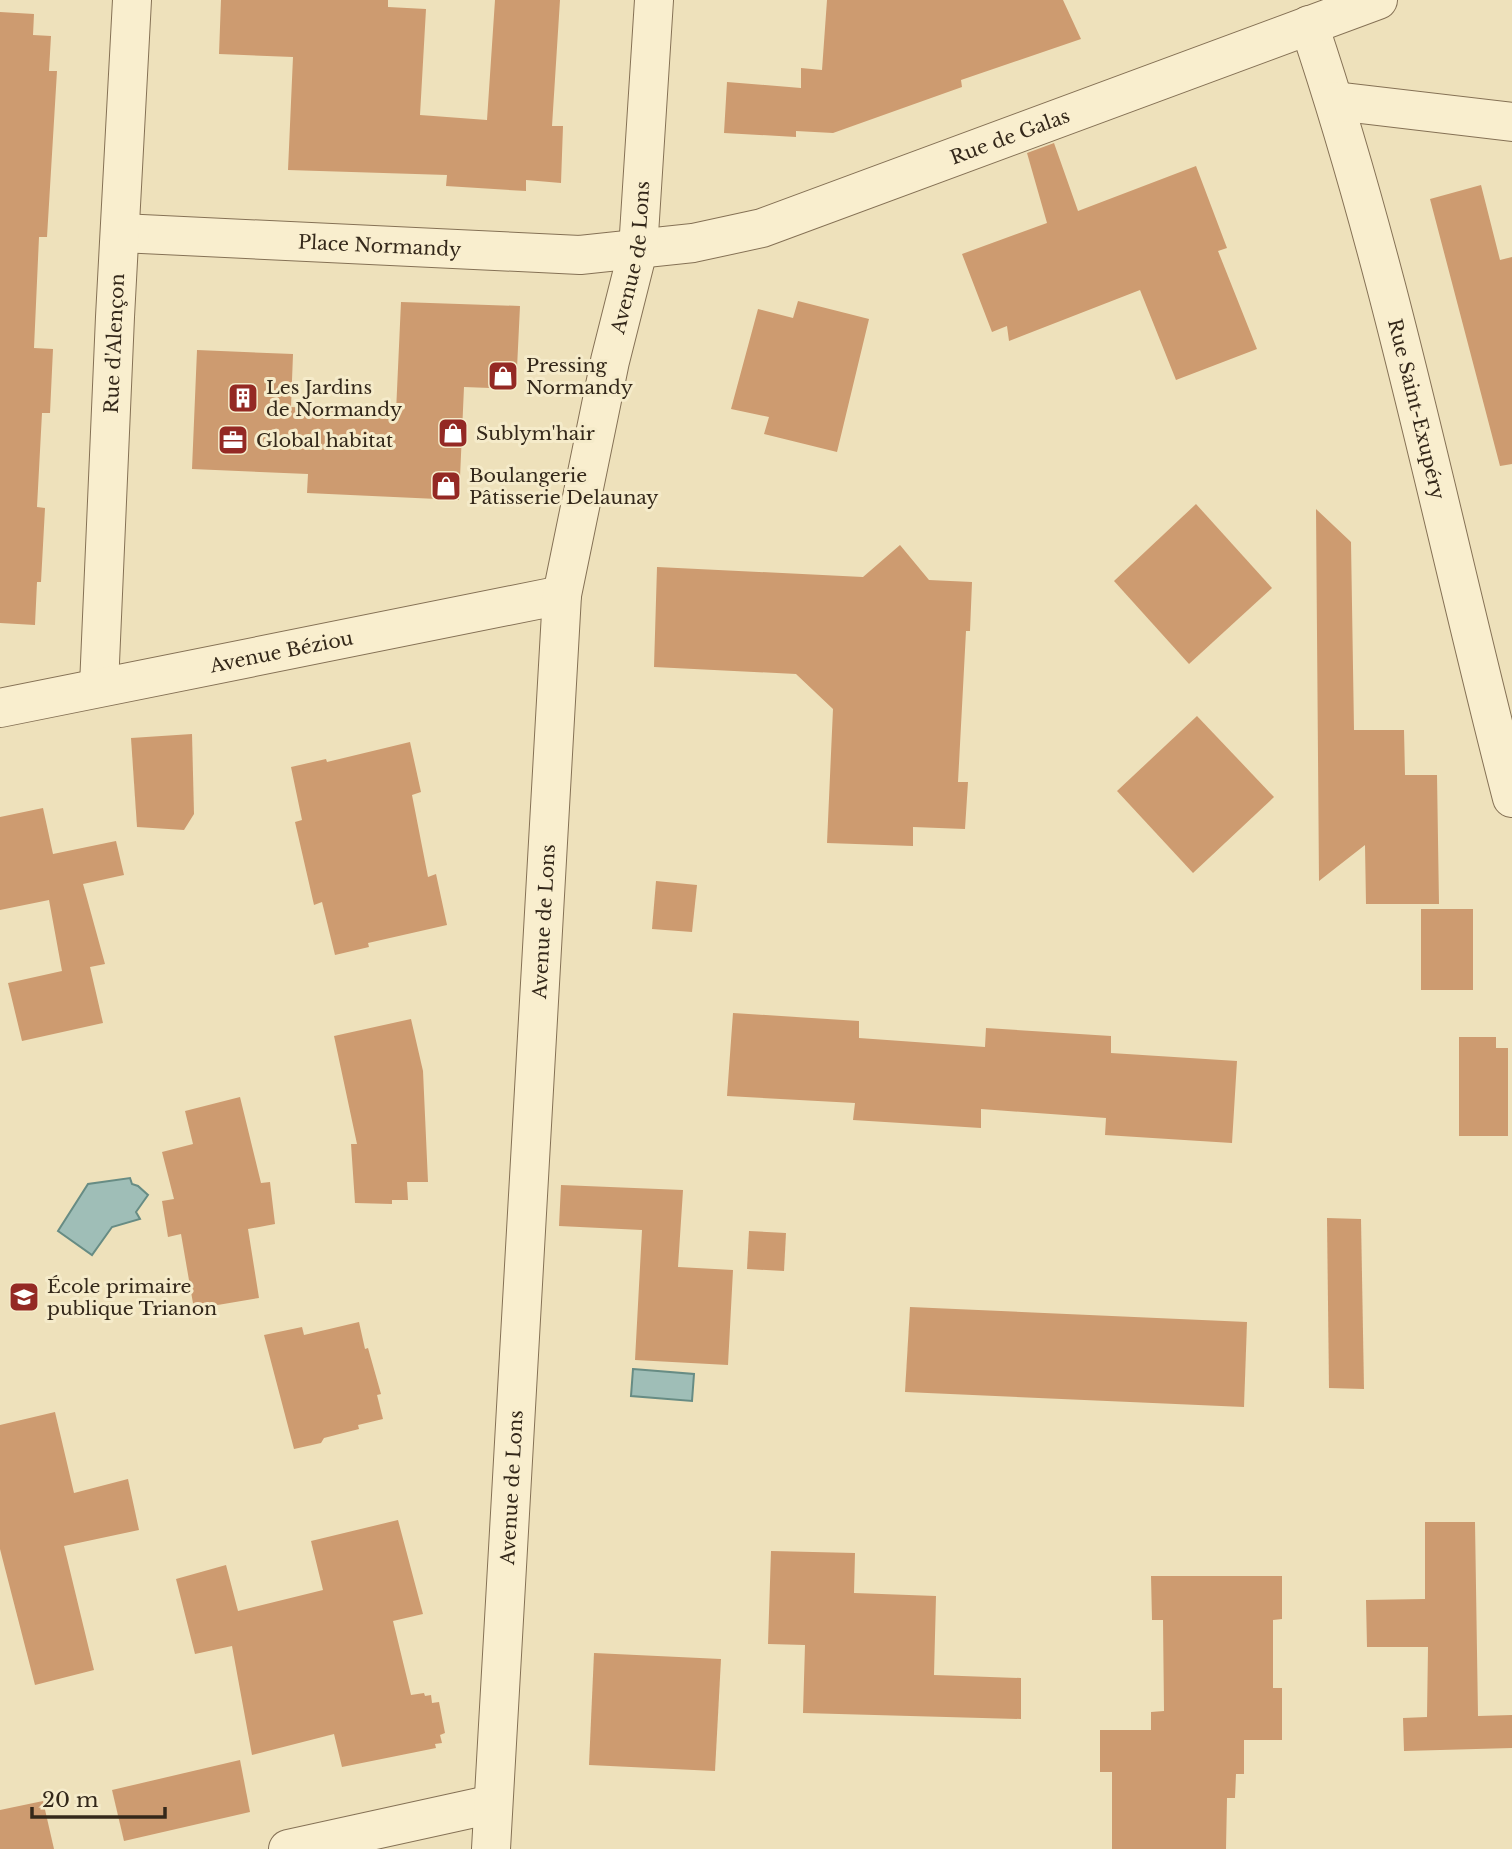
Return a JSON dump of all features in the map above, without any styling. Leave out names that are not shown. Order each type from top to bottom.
[{"type":"street","name":"Rue d'Alençon","points":[[99,687],[132,0]]},
{"type":"street","name":"Avenue de Lons","points":[[491,1849],[562,595],[610,361],[638,250],[654,0]]},
{"type":"street","name":"Rue de Galas","points":[[638,250],[693,243],[762,228],[1378,0]]},
{"type":"street","name":"Rue Saint-Exupéry","points":[[1309,25],[1335,101],[1500,703],[1512,798]]},
{"type":"street","points":[[1335,101],[1512,122]]},
{"type":"street","name":"Place Normandy","points":[[121,233],[580,255],[638,250]]},
{"type":"street","name":"Avenue Béziou","points":[[0,708],[562,595]]},
{"type":"street","points":[[288,1849],[493,1804]]},
{"type":"water","points":[[130,1178],[132,1184],[148,1195],[136,1212],[140,1219],[112,1227],[92,1255],[58,1231],[88,1184]]},
{"type":"water","points":[[633,1369],[694,1374],[692,1401],[631,1396]]},
{"type":"building","points":[[221,0],[388,0],[388,7],[426,9],[420,115],[487,120],[495,0],[560,0],[552,126],[563,126],[561,183],[526,180],[526,191],[446,186],[447,175],[288,170],[293,57],[219,54]]},
{"type":"building","points":[[827,0],[1063,0],[1081,39],[961,80],[962,87],[833,133],[796,131],[796,137],[724,133],[727,82],[801,88],[801,68],[822,70]]},
{"type":"building","points":[[0,12],[34,14],[33,35],[51,36],[49,71],[57,71],[47,237],[39,237],[34,348],[53,349],[50,413],[42,413],[37,507],[45,508],[41,582],[37,582],[35,625],[0,623]]},
{"type":"building","points":[[1054,143],[1078,211],[1196,166],[1227,248],[1218,251],[1257,349],[1176,380],[1140,290],[1009,341],[1007,326],[992,332],[962,254],[1047,223],[1027,153]]},
{"type":"building","points":[[1481,185],[1500,260],[1512,257],[1512,464],[1500,466],[1430,199]]},
{"type":"building","points":[[798,301],[869,319],[837,452],[764,434],[769,417],[731,409],[758,309],[793,318]]},
{"type":"building","name":"Les Jardins de Normandy","points":[[401,302],[520,306],[516,389],[464,387],[459,500],[307,493],[308,474],[192,469],[197,350],[293,354],[291,407],[396,412]]},
{"type":"building","points":[[1196,504],[1272,588],[1189,664],[1114,581]]},
{"type":"building","points":[[1316,509],[1351,542],[1354,730],[1404,730],[1405,775],[1437,775],[1439,904],[1366,904],[1365,845],[1319,881]]},
{"type":"building","points":[[900,545],[929,580],[972,582],[970,631],[966,631],[958,782],[968,782],[965,829],[913,827],[913,846],[827,843],[833,709],[796,674],[654,667],[657,567],[863,577]]},
{"type":"building","points":[[1197,716],[1274,797],[1193,873],[1117,791]]},
{"type":"building","points":[[192,734],[194,814],[184,830],[137,827],[131,738]]},
{"type":"building","points":[[410,742],[421,792],[412,795],[428,877],[436,874],[447,925],[368,943],[369,947],[335,955],[322,902],[314,905],[295,822],[302,820],[291,767],[326,759],[327,762]]},
{"type":"building","points":[[43,808],[53,854],[116,841],[124,875],[83,884],[105,964],[90,967],[103,1023],[22,1041],[8,983],[62,971],[49,900],[0,910],[0,817]]},
{"type":"building","points":[[656,881],[697,885],[692,932],[652,929]]},
{"type":"building","points":[[1421,909],[1473,909],[1473,990],[1421,990]]},
{"type":"building","points":[[733,1013],[859,1021],[859,1038],[985,1047],[986,1028],[1111,1036],[1111,1053],[1237,1061],[1232,1143],[1105,1135],[1106,1118],[981,1109],[981,1128],[853,1120],[855,1103],[727,1096]]},
{"type":"building","points":[[411,1019],[423,1071],[428,1182],[407,1182],[408,1200],[392,1200],[392,1204],[355,1203],[351,1144],[357,1144],[334,1036]]},
{"type":"building","points":[[1459,1037],[1496,1037],[1496,1048],[1508,1048],[1508,1136],[1459,1136]]},
{"type":"building","points":[[240,1097],[261,1183],[270,1182],[275,1224],[248,1229],[259,1298],[194,1309],[181,1234],[168,1237],[162,1201],[174,1199],[162,1152],[193,1144],[185,1111]]},
{"type":"building","points":[[561,1185],[683,1190],[678,1267],[733,1270],[728,1365],[635,1360],[642,1230],[559,1226]]},
{"type":"building","points":[[1327,1218],[1361,1219],[1364,1389],[1329,1388]]},
{"type":"building","points":[[749,1231],[786,1233],[784,1271],[747,1269]]},
{"type":"building","points":[[910,1307],[1247,1322],[1244,1407],[905,1392]]},
{"type":"building","points":[[359,1322],[365,1349],[368,1348],[381,1394],[377,1395],[383,1419],[358,1425],[359,1429],[324,1438],[321,1443],[294,1449],[264,1335],[302,1327],[304,1335]]},
{"type":"building","points":[[55,1412],[74,1493],[128,1479],[139,1530],[64,1546],[94,1670],[35,1685],[0,1549],[0,1425]]},
{"type":"building","points":[[398,1520],[423,1614],[393,1621],[411,1695],[424,1693],[425,1696],[431,1695],[432,1703],[439,1702],[445,1733],[440,1735],[442,1743],[435,1744],[436,1748],[342,1767],[334,1734],[252,1755],[232,1646],[195,1654],[176,1579],[226,1565],[238,1611],[323,1590],[311,1541]]},
{"type":"building","points":[[1425,1522],[1475,1522],[1478,1716],[1512,1715],[1512,1748],[1404,1751],[1403,1718],[1427,1717],[1428,1647],[1367,1647],[1366,1600],[1425,1599]]},
{"type":"building","points":[[771,1551],[855,1553],[854,1593],[936,1596],[934,1675],[1021,1678],[1021,1719],[803,1713],[805,1645],[768,1644]]},
{"type":"building","points":[[1151,1576],[1282,1576],[1282,1619],[1273,1620],[1273,1688],[1282,1688],[1282,1740],[1244,1740],[1244,1774],[1236,1774],[1235,1798],[1227,1798],[1226,1849],[1112,1849],[1112,1772],[1100,1772],[1100,1730],[1151,1730],[1151,1712],[1164,1711],[1163,1620],[1152,1620]]},
{"type":"building","points":[[594,1653],[721,1659],[715,1771],[589,1765]]},
{"type":"building","points":[[240,1760],[250,1812],[124,1841],[112,1790]]},
{"type":"building","points":[[43,1801],[54,1849],[0,1849],[0,1810]]},
{"type":"place","name":"Pressing Normandy","points":[[503,376]]},
{"type":"place","name":"Les Jardins de Normandy","points":[[243,398]]},
{"type":"place","name":"Sublym'hair","points":[[453,433]]},
{"type":"place","name":"Global habitat","points":[[233,440]]},
{"type":"place","name":"Boulangerie Pâtisserie Delaunay","points":[[446,486]]},
{"type":"place","name":"École primaire publique Trianon","points":[[24,1297]]}]
